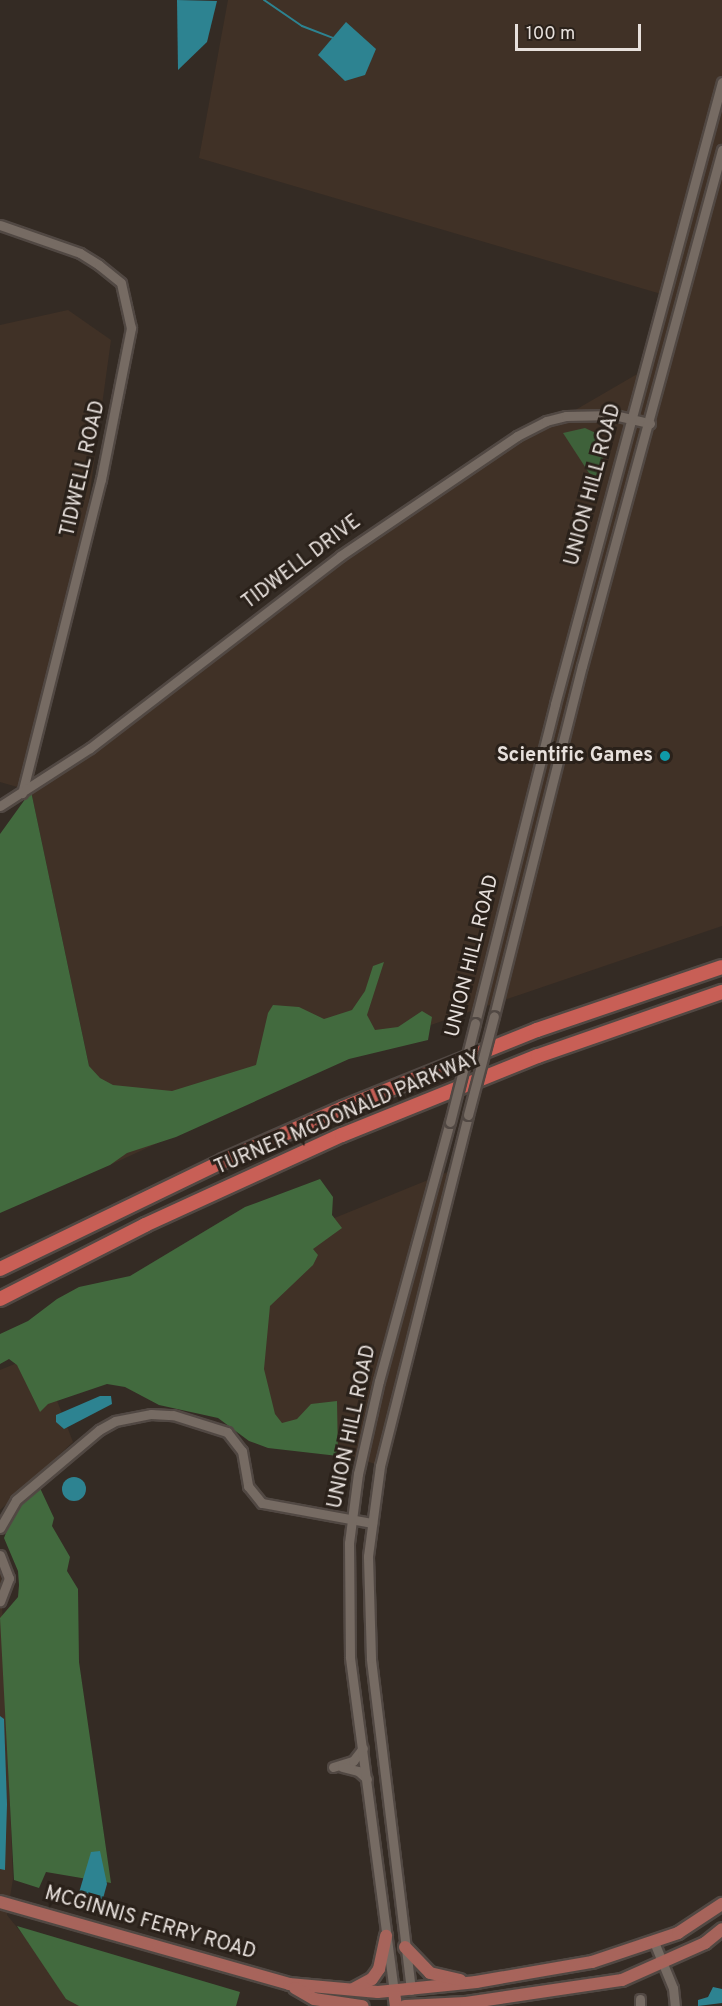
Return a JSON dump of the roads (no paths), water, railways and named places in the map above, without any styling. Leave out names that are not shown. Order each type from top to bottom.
[{"type":"highway","name":"TURNER MCDONALD PARKWAY","points":[[0,1269],[51,1243],[344,1108],[537,1030],[722,967]]},
{"type":"highway","name":"TURNER MCDONALD PARKWAY","points":[[0,1299],[342,1135],[538,1056],[722,992]]},
{"type":"highway","points":[[0,1263],[51,1243]]},
{"type":"highway","points":[[0,1305],[49,1274]]},
{"type":"main road","name":"MCGINNIS FERRY ROAD","points":[[0,1902],[289,1984],[345,1991],[394,1992],[476,1982],[592,1962],[678,1933],[722,1904]]},
{"type":"main road","points":[[405,2006],[460,2005],[622,1980],[705,1943],[722,1929]]},
{"type":"main road","points":[[345,1991],[372,1979],[379,1969],[386,1936]]},
{"type":"main road","points":[[405,1947],[430,1973],[476,1982]]},
{"type":"main road","name":"MCGINNIS FERRY ROAD","points":[[289,1984],[314,1999],[346,2006],[362,2006]]},
{"type":"main road","points":[[411,1990],[414,2006]]},
{"type":"main road","points":[[394,1992],[396,2006]]},
{"type":"street","name":"UNION HILL ROAD","points":[[394,1992],[347,1618],[352,1520],[379,1381],[450,1122],[631,418],[722,82]]},
{"type":"street","name":"UNION HILL ROAD","points":[[411,1990],[371,1658],[368,1556],[372,1523],[397,1394],[582,666],[650,423],[722,150]]},
{"type":"street","name":"TIDWELL ROAD","points":[[0,225],[80,254],[99,265],[121,283],[131,328],[99,491],[22,793]]},
{"type":"street","name":"TIDWELL DRIVE","points":[[0,806],[90,748],[340,556],[517,435],[566,416],[631,418],[650,423]]},
{"type":"street","points":[[0,1528],[16,1500],[99,1430],[115,1421],[151,1414],[173,1415],[227,1432],[242,1451],[248,1486],[262,1503],[372,1523]]},
{"type":"street","points":[[0,1555],[9,1578],[0,1601]]},
{"type":"street","points":[[363,1748],[353,1761],[333,1767],[353,1769],[367,1779]]},
{"type":"street","points":[[654,1942],[663,1962],[675,2006]]},
{"type":"water","points":[[177,0],[217,1],[207,42],[178,70]]},
{"type":"water","points":[[346,22],[376,49],[365,75],[345,81],[318,55]]},
{"type":"water","points":[[100,1396],[111,1396],[112,1404],[64,1429],[56,1422],[56,1415]]},
{"type":"water","points":[[74,1477],[83,1480],[86,1489],[83,1498],[74,1501],[65,1498],[62,1489],[65,1480]]},
{"type":"water","points":[[0,1716],[4,1719],[7,1804],[5,1870],[0,1869]]},
{"type":"water","points":[[100,1851],[107,1884],[102,1902],[78,1896],[91,1852]]},
{"type":"water","points":[[713,1987],[722,1989],[722,2003],[698,2006],[698,2000],[708,1997]]},
{"type":"waterway","points":[[264,0],[302,26],[333,38]]},
{"type":"place","name":"Scientific Games","points":[[665,756]]}]
